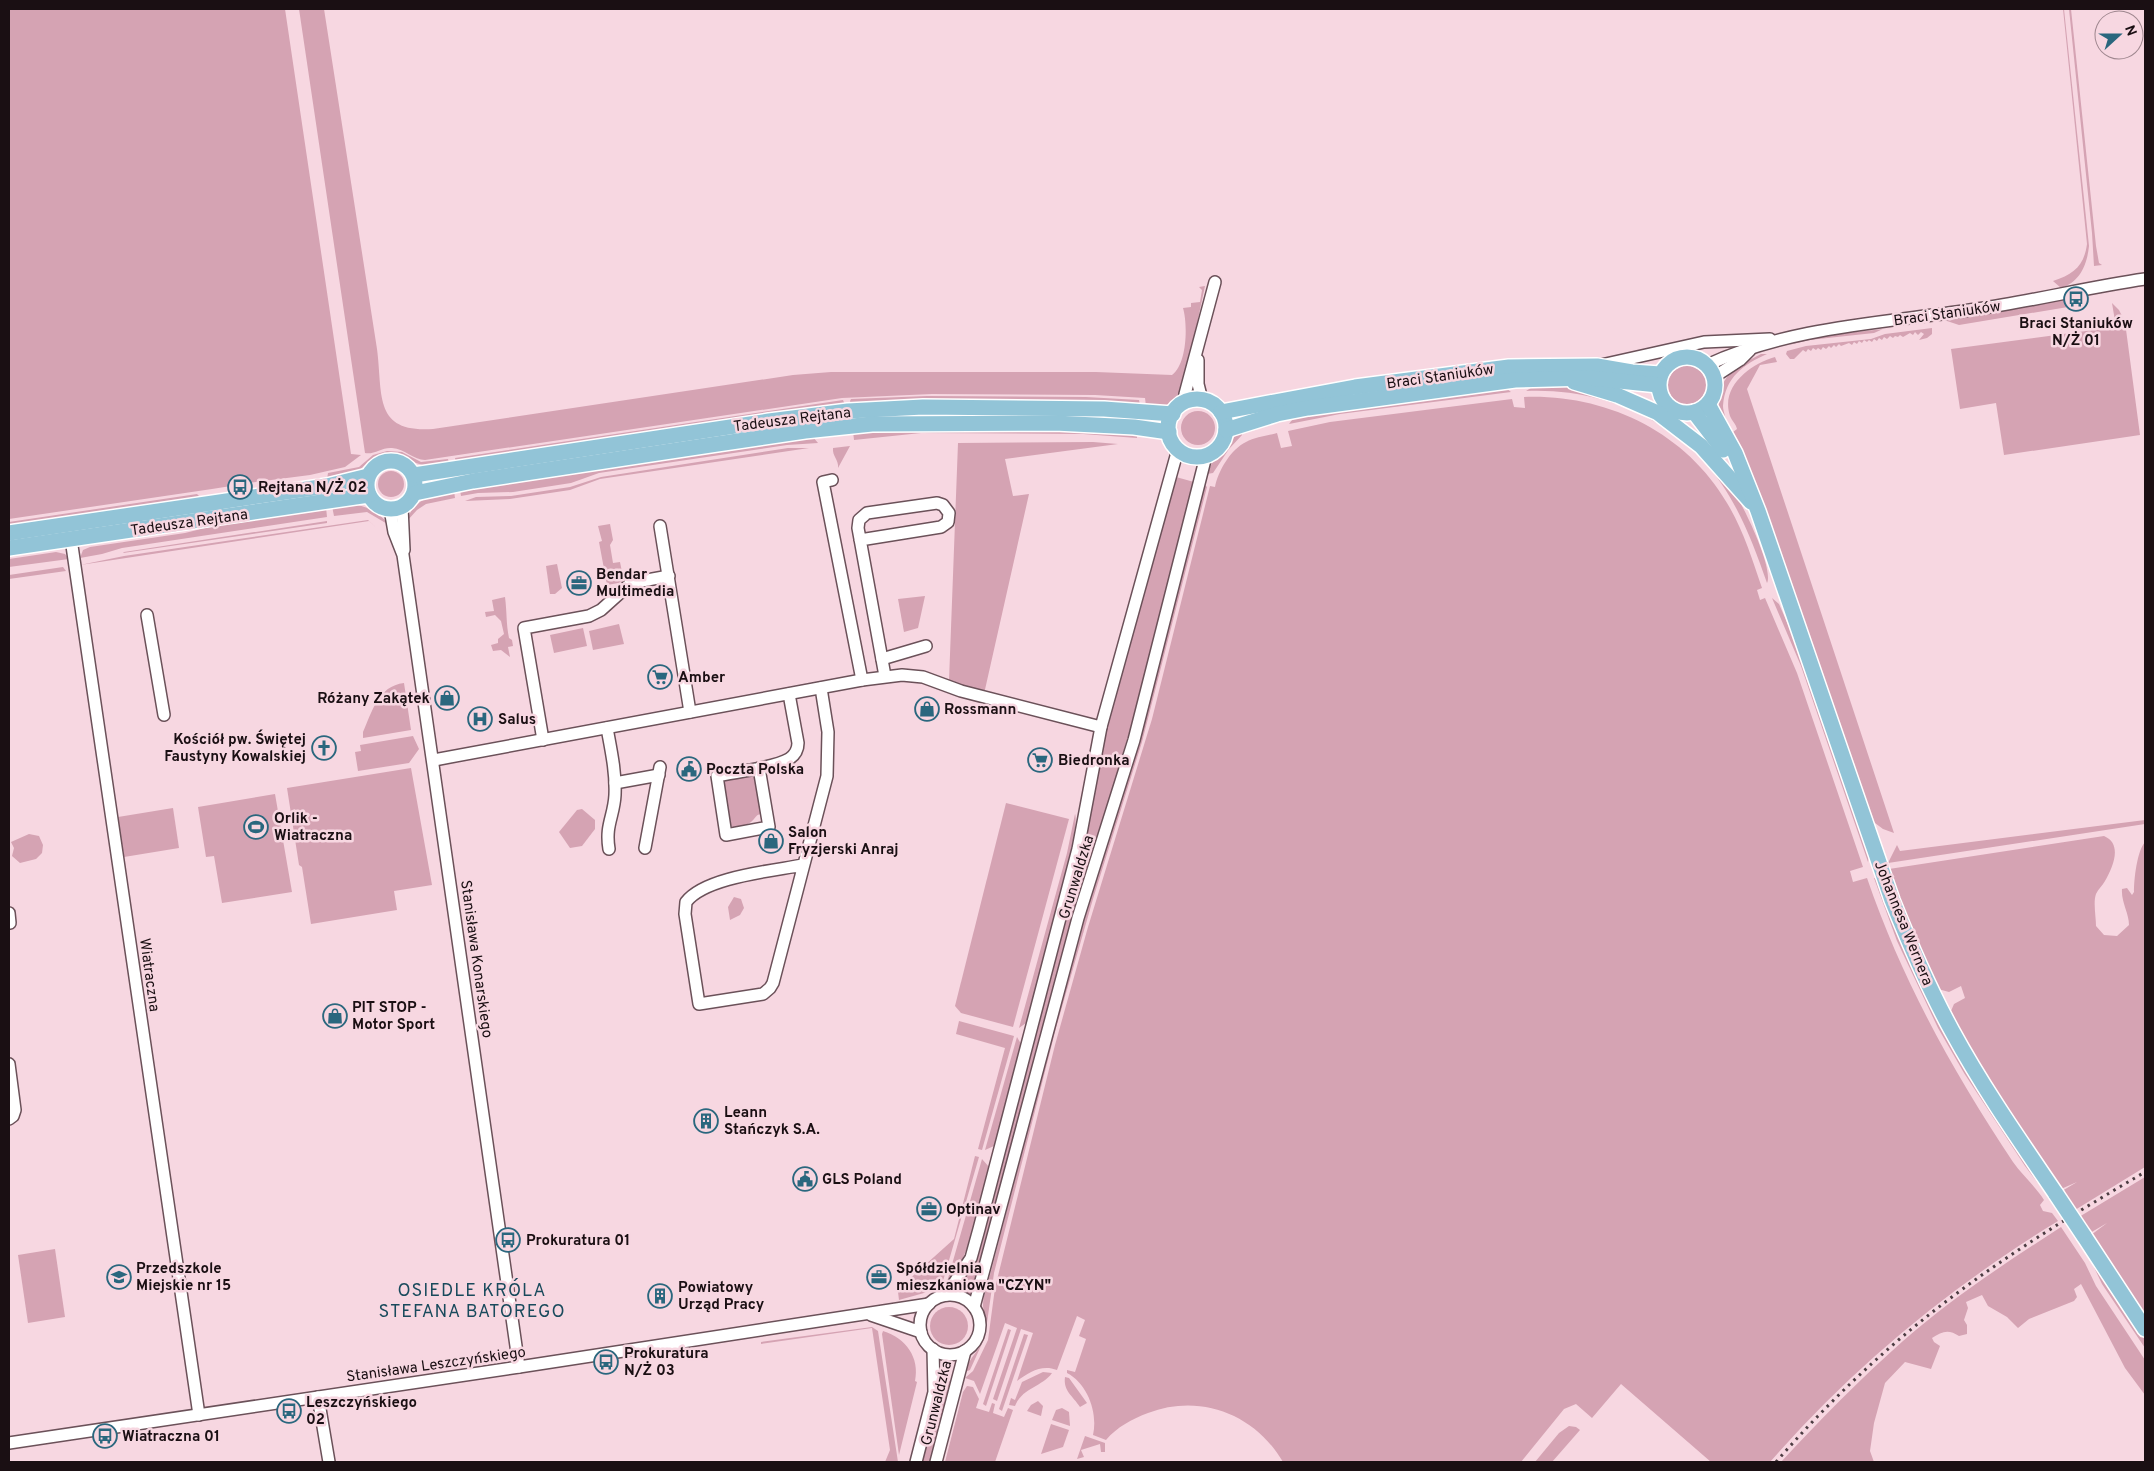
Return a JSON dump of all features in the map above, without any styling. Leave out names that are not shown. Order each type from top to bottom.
[{"type":"main road","points":[[1681,357],[1700,359],[1710,371],[1714,391],[1708,404],[1694,412],[1677,412],[1669,408],[1660,394],[1659,379],[1673,360],[1681,357]]},
{"type":"main road","name":"Braci Staniuków","points":[[1221,412],[1355,387],[1499,368],[1556,365],[1597,366],[1659,379]]},
{"type":"main road","name":"Braci Staniuków","points":[[1226,430],[1278,414],[1330,404],[1515,380],[1659,379]]},
{"type":"main road","points":[[1568,380],[1617,395],[1658,413],[1688,435],[1713,458],[1758,511]]},
{"type":"main road","points":[[1202,400],[1210,402],[1221,412],[1225,420],[1226,430],[1220,446],[1206,456],[1191,456],[1178,449],[1174,444],[1169,432],[1170,419],[1184,403],[1202,400]]},
{"type":"main road","name":"Johannesa Wernera","points":[[1708,404],[1736,453],[1758,511],[1884,875],[1915,955],[1965,1053],[2009,1125],[2145,1329]]},
{"type":"main road","name":"Tadeusza Rejtana","points":[[414,475],[776,420],[848,411],[932,407],[1104,409],[1173,414]]},
{"type":"main road","name":"Johannesa Wernera","points":[[1694,412],[1744,477]]},
{"type":"main road","name":"Tadeusza Rejtana","points":[[415,493],[473,482],[805,431],[872,424],[920,422],[1056,423],[1134,427],[1169,432]]},
{"type":"main road","points":[[390,460],[400,462],[408,466],[414,475],[415,493],[412,498],[396,508],[381,507],[369,495],[367,486],[368,476],[373,468],[381,462],[390,460]]},
{"type":"main road","name":"Tadeusza Rejtana","points":[[9,533],[327,486],[368,476]]},
{"type":"main road","name":"Tadeusza Rejtana","points":[[9,548],[369,495]]},
{"type":"street","name":"Braci Staniuków","points":[[1710,371],[1740,360],[1750,350],[1779,339],[1830,328],[1980,309],[2145,279]]},
{"type":"street","points":[[1184,403],[1198,339],[1215,282]]},
{"type":"street","points":[[1198,339],[1198,384],[1202,400]]},
{"type":"street","points":[[1597,366],[1704,342],[1779,339]]},
{"type":"street","name":"Grunwaldzka","points":[[946,1295],[971,1258],[979,1229],[1078,849],[1101,727],[1178,449]]},
{"type":"street","name":"Grunwaldzka","points":[[974,1307],[1076,927],[1134,740],[1206,456]]},
{"type":"street","points":[[832,480],[823,482],[866,679]]},
{"type":"street","points":[[860,540],[942,528],[948,522],[949,513],[943,504],[937,503],[867,513],[859,520],[860,540],[885,676]]},
{"type":"street","name":"Stanisława Konarskiego","points":[[396,508],[405,544],[403,555],[434,760],[519,1367]]},
{"type":"street","points":[[660,526],[690,712]]},
{"type":"street","name":"Wiatraczna","points":[[71,539],[199,1415]]},
{"type":"street","points":[[544,740],[524,628],[589,616],[601,610],[631,583],[669,576]]},
{"type":"street","points":[[147,614],[164,714]]},
{"type":"street","points":[[882,659],[926,646]]},
{"type":"street","points":[[434,760],[866,679],[902,675],[923,677],[961,691],[1101,727]]},
{"type":"street","points":[[803,865],[715,883],[696,892],[686,902],[685,914],[699,1004],[759,994],[770,988],[803,865],[828,763],[828,732],[821,688]]},
{"type":"street","points":[[759,768],[768,827],[726,835],[717,776],[759,768],[792,758],[797,751],[798,743],[789,694]]},
{"type":"street","points":[[607,728],[615,783],[615,800],[607,829],[609,850]]},
{"type":"street","points":[[615,783],[659,771],[645,848]]},
{"type":"street","points":[[9,1072],[15,1110],[13,1116],[9,1119]]},
{"type":"street","points":[[946,1295],[957,1296],[967,1300],[974,1307],[979,1319],[979,1331],[974,1342],[965,1351],[943,1354],[932,1349],[926,1342],[921,1332],[922,1317],[929,1304],[937,1298],[946,1295]]},
{"type":"street","name":"Stanisława Leszczyńskiego","points":[[9,1443],[929,1304]]},
{"type":"street","name":"Stanisława Leszczyńskiego","points":[[867,1314],[921,1332]]},
{"type":"street","name":"Grunwaldzka","points":[[916,1462],[934,1392],[932,1349]]},
{"type":"street","name":"Grunwaldzka","points":[[936,1462],[965,1351]]},
{"type":"street","points":[[318,1397],[329,1462]]},
{"type":"shaded area","points":[[9,9],[285,9],[351,454],[361,455],[345,467],[310,475],[248,483],[242,481],[231,486],[9,519]]},
{"type":"shaded area","points":[[299,9],[324,9],[377,349],[382,396],[390,418],[400,425],[414,429],[433,429],[793,375],[831,372],[1096,372],[1172,375],[1181,362],[1185,344],[1186,324],[1183,308],[1191,307],[1191,303],[1200,302],[1202,290],[1199,287],[1205,286],[1182,394],[1171,404],[1157,406],[1146,406],[1145,398],[1095,395],[932,394],[842,398],[425,460],[392,448],[365,453]]},
{"type":"shaded area","points":[[2063,9],[2089,246],[2084,266],[2078,277],[2061,288],[2053,281],[2077,268],[2086,252],[2087,244]]},
{"type":"shaded area","points":[[2069,9],[2071,9],[2096,246],[2099,263],[2102,265],[2094,266],[2092,233]]},
{"type":"shaded area","points":[[2066,299],[2066,302],[2085,299],[2086,304],[1959,325],[1944,320]]},
{"type":"shaded area","points":[[2112,303],[2119,310],[2125,322],[2140,435],[2004,455],[1996,403],[1960,409],[1951,349],[2116,327]]},
{"type":"shaded area","points":[[1932,328],[1932,334],[1927,338],[1919,340],[1924,334],[1921,332],[1918,335],[1915,332],[1913,335],[1910,333],[1903,337],[1900,335],[1893,338],[1890,336],[1887,339],[1884,337],[1882,340],[1879,338],[1877,341],[1874,339],[1872,342],[1864,340],[1862,343],[1859,341],[1857,344],[1854,342],[1852,345],[1849,343],[1841,346],[1839,344],[1831,348],[1829,346],[1826,349],[1823,347],[1821,350],[1813,348],[1811,351],[1808,349],[1806,352],[1803,350],[1794,359],[1790,359],[1786,354],[1787,351],[1806,346],[1871,339],[1885,334]]},
{"type":"shaded area","points":[[1883,329],[1874,333],[1809,340],[1789,345],[1810,337]]},
{"type":"shaded area","points":[[1761,354],[1767,354],[1743,367],[1727,387],[1723,406],[1726,425],[1717,410],[1721,389],[1729,374],[1742,364]]},
{"type":"shaded area","points":[[1775,357],[1777,362],[1760,365],[1747,389],[1894,833],[1883,829],[1871,820],[1729,435],[1737,429],[1730,416],[1728,405],[1729,395],[1734,386],[1740,378],[1756,365]]},
{"type":"shaded area","points":[[1687,366],[1700,372],[1706,385],[1700,398],[1687,404],[1674,398],[1668,385],[1674,372]]},
{"type":"shaded area","points":[[1551,385],[1576,388],[1648,412],[1694,449],[1645,416],[1612,403],[1579,394],[1526,391],[1534,386]]},
{"type":"shaded area","points":[[1507,389],[1511,392],[1340,414],[1289,424],[1298,416]]},
{"type":"shaded area","points":[[927,396],[1086,397],[1139,400],[1140,405],[851,405],[850,401],[851,399]]},
{"type":"shaded area","points":[[1524,397],[1584,402],[1613,410],[1640,422],[1666,437],[1689,456],[1710,478],[1727,503],[1751,555],[1762,588],[1757,590],[1760,600],[1765,598],[1797,673],[1863,867],[1850,871],[1853,882],[1867,878],[1896,953],[1931,1025],[1991,1128],[2013,1162],[2044,1200],[2040,1205],[2043,1211],[2052,1213],[2058,1221],[2018,1246],[1941,1301],[1869,1361],[1802,1427],[1770,1462],[1711,1462],[1621,1384],[1592,1418],[1576,1404],[1564,1409],[1521,1462],[1283,1462],[1271,1445],[1242,1420],[1206,1407],[1187,1405],[1168,1407],[1142,1415],[1120,1427],[1106,1440],[1093,1435],[1094,1418],[1090,1400],[1081,1384],[1067,1373],[1067,1370],[1075,1372],[1086,1339],[1079,1336],[1085,1320],[1077,1316],[1057,1370],[1041,1368],[1017,1381],[1033,1333],[1021,1329],[997,1401],[993,1399],[1017,1328],[1005,1323],[980,1394],[974,1381],[965,1378],[973,1371],[988,1340],[995,1288],[1055,1045],[1088,927],[1152,719],[1210,486],[1215,487],[1222,468],[1230,455],[1240,445],[1257,438],[1277,433],[1281,448],[1292,446],[1288,431],[1330,422],[1512,399],[1514,407],[1525,408]]},
{"type":"shaded area","points":[[843,400],[845,405],[456,463],[455,458]]},
{"type":"shaded area","points":[[1198,411],[1205,412],[1210,416],[1214,421],[1214,435],[1210,440],[1205,444],[1198,445],[1191,444],[1186,440],[1182,435],[1181,428],[1182,421],[1186,416],[1191,412]]},
{"type":"shaded area","points":[[1033,413],[1139,418],[1138,422],[852,420],[852,416],[883,414]]},
{"type":"shaded area","points":[[1089,429],[1137,433],[1137,438],[1083,434],[921,433],[854,440],[853,431]]},
{"type":"shaded area","points":[[1242,432],[1242,435],[1229,449],[1213,473],[1207,474],[1212,463],[1225,451],[1234,437]]},
{"type":"shaded area","points":[[813,437],[818,443],[787,445],[599,473],[571,483],[513,492],[478,493],[461,496],[460,490]]},
{"type":"shaded area","points":[[1093,442],[1118,444],[1005,459],[1013,496],[1029,494],[984,694],[949,681],[958,443]]},
{"type":"shaded area","points":[[850,446],[838,468],[833,448]]},
{"type":"shaded area","points":[[788,448],[809,448],[600,479],[570,490],[510,499],[465,501],[476,497],[511,496],[570,487],[601,477]]},
{"type":"shaded area","points":[[387,451],[402,452],[421,462],[448,459],[449,463],[426,466],[399,454],[386,453],[373,458],[357,472],[327,479],[328,473],[359,467],[373,455]]},
{"type":"shaded area","points":[[1704,455],[1730,486],[1744,509],[1762,551],[1768,576],[1767,583],[1741,517],[1713,472],[1701,458]]},
{"type":"shaded area","points":[[391,471],[400,475],[404,484],[400,493],[391,497],[382,493],[378,484],[382,475]]},
{"type":"shaded area","points":[[1176,477],[1194,482],[1141,693],[1058,970],[972,1296],[957,1288],[973,1264],[1104,740]]},
{"type":"shaded area","points":[[1204,484],[1207,487],[1142,742],[1093,899],[1056,1028],[994,1273],[986,1330],[983,1306],[985,1290],[1077,942],[1145,718]]},
{"type":"shaded area","points":[[454,491],[455,498],[426,504],[417,510],[407,521],[414,507],[425,499]]},
{"type":"shaded area","points":[[197,494],[199,496],[194,499],[9,527],[9,522]]},
{"type":"shaded area","points":[[350,504],[372,510],[389,525],[367,512],[334,516],[332,506]]},
{"type":"shaded area","points":[[326,507],[327,517],[122,548],[80,558],[83,550],[90,547],[185,533],[229,522]]},
{"type":"shaded area","points":[[368,520],[378,529],[369,521],[80,565],[124,556]]},
{"type":"shaded area","points":[[327,521],[327,523],[123,553],[124,552]]},
{"type":"shaded area","points":[[610,524],[613,540],[610,545],[613,563],[620,562],[624,582],[607,585],[599,542],[602,541],[598,526]]},
{"type":"shaded area","points":[[56,552],[65,554],[69,559],[9,567],[9,559]]},
{"type":"shaded area","points":[[557,564],[562,588],[555,594],[550,594],[546,566]]},
{"type":"shaded area","points":[[63,567],[66,571],[9,579],[9,575]]},
{"type":"shaded area","points":[[925,596],[918,628],[904,632],[898,599]]},
{"type":"shaded area","points":[[505,597],[508,633],[513,646],[508,647],[510,657],[501,650],[493,651],[491,645],[498,643],[498,639],[504,634],[501,621],[495,615],[486,617],[485,612],[494,611],[492,600]]},
{"type":"shaded area","points":[[1772,598],[1779,604],[1803,659],[1870,851],[1868,862],[1801,666]]},
{"type":"shaded area","points":[[619,624],[624,644],[593,650],[589,631]]},
{"type":"shaded area","points":[[583,628],[587,646],[554,653],[550,635]]},
{"type":"shaded area","points":[[404,683],[411,730],[363,738],[363,732],[377,701],[388,689]]},
{"type":"shaded area","points":[[413,736],[419,749],[409,763],[358,771],[355,752],[361,751],[360,745]]},
{"type":"shaded area","points":[[411,768],[432,885],[394,891],[397,910],[311,924],[302,867],[299,865],[287,788]]},
{"type":"shaded area","points":[[754,772],[761,814],[753,821],[736,829],[727,823],[722,781],[724,778]]},
{"type":"shaded area","name":"Orlik - Wiatraczna","points":[[275,794],[292,892],[222,903],[214,856],[206,857],[198,807]]},
{"type":"shaded area","points":[[1006,803],[1069,819],[1013,1027],[961,1013],[955,1006]]},
{"type":"shaded area","points":[[173,808],[179,848],[124,857],[118,817]]},
{"type":"shaded area","points":[[582,809],[595,820],[595,829],[582,846],[570,848],[559,832],[577,810]]},
{"type":"shaded area","points":[[1075,814],[1075,826],[1065,879],[1026,1023],[1019,1028],[1067,853]]},
{"type":"shaded area","points":[[2145,820],[2145,824],[1888,863],[1897,845],[1900,851]]},
{"type":"shaded area","points":[[29,834],[39,836],[43,845],[42,853],[36,859],[20,863],[12,856],[14,848],[11,842]]},
{"type":"shaded area","points":[[2104,836],[2113,844],[2115,856],[2111,869],[2095,897],[2096,926],[2104,935],[2117,936],[2129,925],[2122,889],[2127,888],[2132,895],[2134,892],[2138,858],[2145,842],[2145,1167],[2075,1210],[2062,1191],[2077,1182],[2061,1189],[1984,1072],[1951,1011],[1954,1004],[1965,998],[1961,986],[1949,992],[1938,989],[1909,927],[1889,869]]},
{"type":"shaded area","points":[[1874,878],[1877,879],[2051,1197],[2049,1198],[2025,1166],[1964,1073],[1938,1028],[1897,941]]},
{"type":"shaded area","points":[[734,897],[741,899],[744,908],[740,915],[730,920],[728,907]]},
{"type":"shaded area","points":[[959,1021],[1014,1036],[982,1150],[978,1149],[1005,1048],[956,1034]]},
{"type":"shaded area","points":[[1017,1037],[1021,1044],[994,1146],[985,1150]]},
{"type":"shaded area","points":[[975,1156],[979,1157],[943,1281],[924,1293],[899,1300],[898,1292],[906,1285],[905,1283],[954,1239]]},
{"type":"shaded area","points":[[982,1159],[989,1167],[974,1228],[963,1257],[947,1282]]},
{"type":"shaded area","points":[[2145,1177],[2145,1318],[2091,1235],[2107,1223],[2090,1233],[2079,1217]]},
{"type":"shaded area","points":[[2061,1227],[2085,1263],[2096,1286],[2145,1360],[2145,1395],[2125,1368],[2081,1284],[2074,1289],[2077,1297],[2074,1301],[2029,1319],[2018,1328],[2007,1317],[1988,1306],[1982,1295],[1966,1302],[1968,1308],[1964,1320],[1967,1325],[1967,1334],[1959,1336],[1952,1332],[1945,1332],[1932,1338],[1940,1346],[1931,1369],[1905,1362],[1885,1383],[1874,1423],[1870,1451],[1874,1462],[1781,1462],[1825,1415],[1887,1355],[1922,1325],[1980,1281]]},
{"type":"shaded area","points":[[2078,1241],[2084,1247],[2145,1339],[2145,1348],[2102,1284],[2092,1263]]},
{"type":"shaded area","points":[[55,1249],[65,1317],[28,1323],[18,1255]]},
{"type":"shaded area","points":[[949,1307],[963,1312],[968,1326],[963,1340],[949,1345],[935,1340],[930,1326],[935,1312]]},
{"type":"shaded area","points":[[872,1327],[878,1331],[898,1462],[885,1462],[890,1450],[872,1328],[761,1344],[761,1342]]},
{"type":"shaded area","points":[[1008,1329],[1011,1330],[986,1406],[983,1404]]},
{"type":"shaded area","points":[[986,1330],[985,1337],[970,1370],[965,1372],[969,1362],[981,1344]]},
{"type":"shaded area","points":[[883,1331],[905,1344],[915,1364],[915,1381],[917,1382],[899,1455],[882,1334]]},
{"type":"shaded area","points":[[1024,1334],[1028,1335],[1002,1411],[999,1409]]},
{"type":"shaded area","points":[[1043,1372],[1052,1373],[1043,1382],[1022,1395],[1015,1406],[1009,1405],[1011,1398],[1015,1400],[1022,1382]]},
{"type":"shaded area","points":[[1065,1377],[1069,1378],[1087,1403],[1080,1407],[1067,1390]]},
{"type":"shaded area","points":[[940,1380],[951,1381],[930,1462],[922,1462]]},
{"type":"shaded area","points":[[967,1386],[973,1387],[979,1399],[976,1408],[989,1412],[992,1403],[995,1404],[993,1413],[1004,1417],[1008,1408],[1013,1410],[995,1462],[945,1462],[963,1392]]},
{"type":"shaded area","points":[[1038,1401],[1043,1406],[1041,1416],[1027,1411],[1031,1405]]},
{"type":"shaded area","points":[[1062,1408],[1069,1412],[1070,1426],[1052,1420],[1056,1410]]},
{"type":"shaded area","points":[[1051,1424],[1069,1430],[1063,1447],[1041,1454]]},
{"type":"shaded area","points":[[1569,1426],[1580,1430],[1552,1462],[1535,1462],[1559,1433]]},
{"type":"shaded area","points":[[1085,1436],[1105,1443],[1105,1452],[1101,1452],[1100,1444],[1081,1450],[1084,1457],[1077,1459]]},
{"type":"railway","points":[[1776,1462],[1845,1389],[1921,1321],[1995,1266],[2037,1238],[2145,1172]]},
{"type":"place","name":"Braci Staniuków N/Ż 01","points":[[2076,299]]},
{"type":"place","name":"Rejtana N/Ż 02","points":[[240,487]]},
{"type":"place","name":"Bendar Multimedia","points":[[579,583]]},
{"type":"place","name":"Amber","points":[[660,677]]},
{"type":"place","name":"Różany Zakątek","points":[[447,698]]},
{"type":"place","name":"Rossmann","points":[[927,709]]},
{"type":"place","name":"Salus","points":[[480,719]]},
{"type":"place","name":"Kościół pw. Świętej Faustyny Kowalskiej","points":[[324,748]]},
{"type":"place","name":"Biedronka","points":[[1040,760]]},
{"type":"place","name":"Poczta Polska","points":[[689,769]]},
{"type":"place","name":"Orlik - Wiatraczna","points":[[256,827]]},
{"type":"place","name":"Salon Fryzjerski Anraj","points":[[771,841]]},
{"type":"place","name":"PIT STOP - Motor Sport","points":[[335,1016]]},
{"type":"place","name":"Leann Stańczyk S.A.","points":[[706,1121]]},
{"type":"place","name":"GLS Poland","points":[[805,1179]]},
{"type":"place","name":"Optinav","points":[[929,1209]]},
{"type":"place","name":"Prokuratura 01","points":[[508,1240]]},
{"type":"place","name":"Przedszkole Miejskie nr 15","points":[[119,1277]]},
{"type":"place","name":"Spółdzielnia mieszkaniowa \"CZYN\"","points":[[879,1277]]},
{"type":"place","name":"Powiatowy Urząd Pracy","points":[[660,1296]]},
{"type":"place","name":"Prokuratura N/Ż 03","points":[[606,1362]]},
{"type":"place","name":"Leszczyńskiego 02","points":[[289,1411]]},
{"type":"place","name":"Wiatraczna 01","points":[[105,1436]]},
{"type":"district","name":"OSIEDLE KRÓLA STEFANA BATOREGO","points":[[472,1300]]}]
